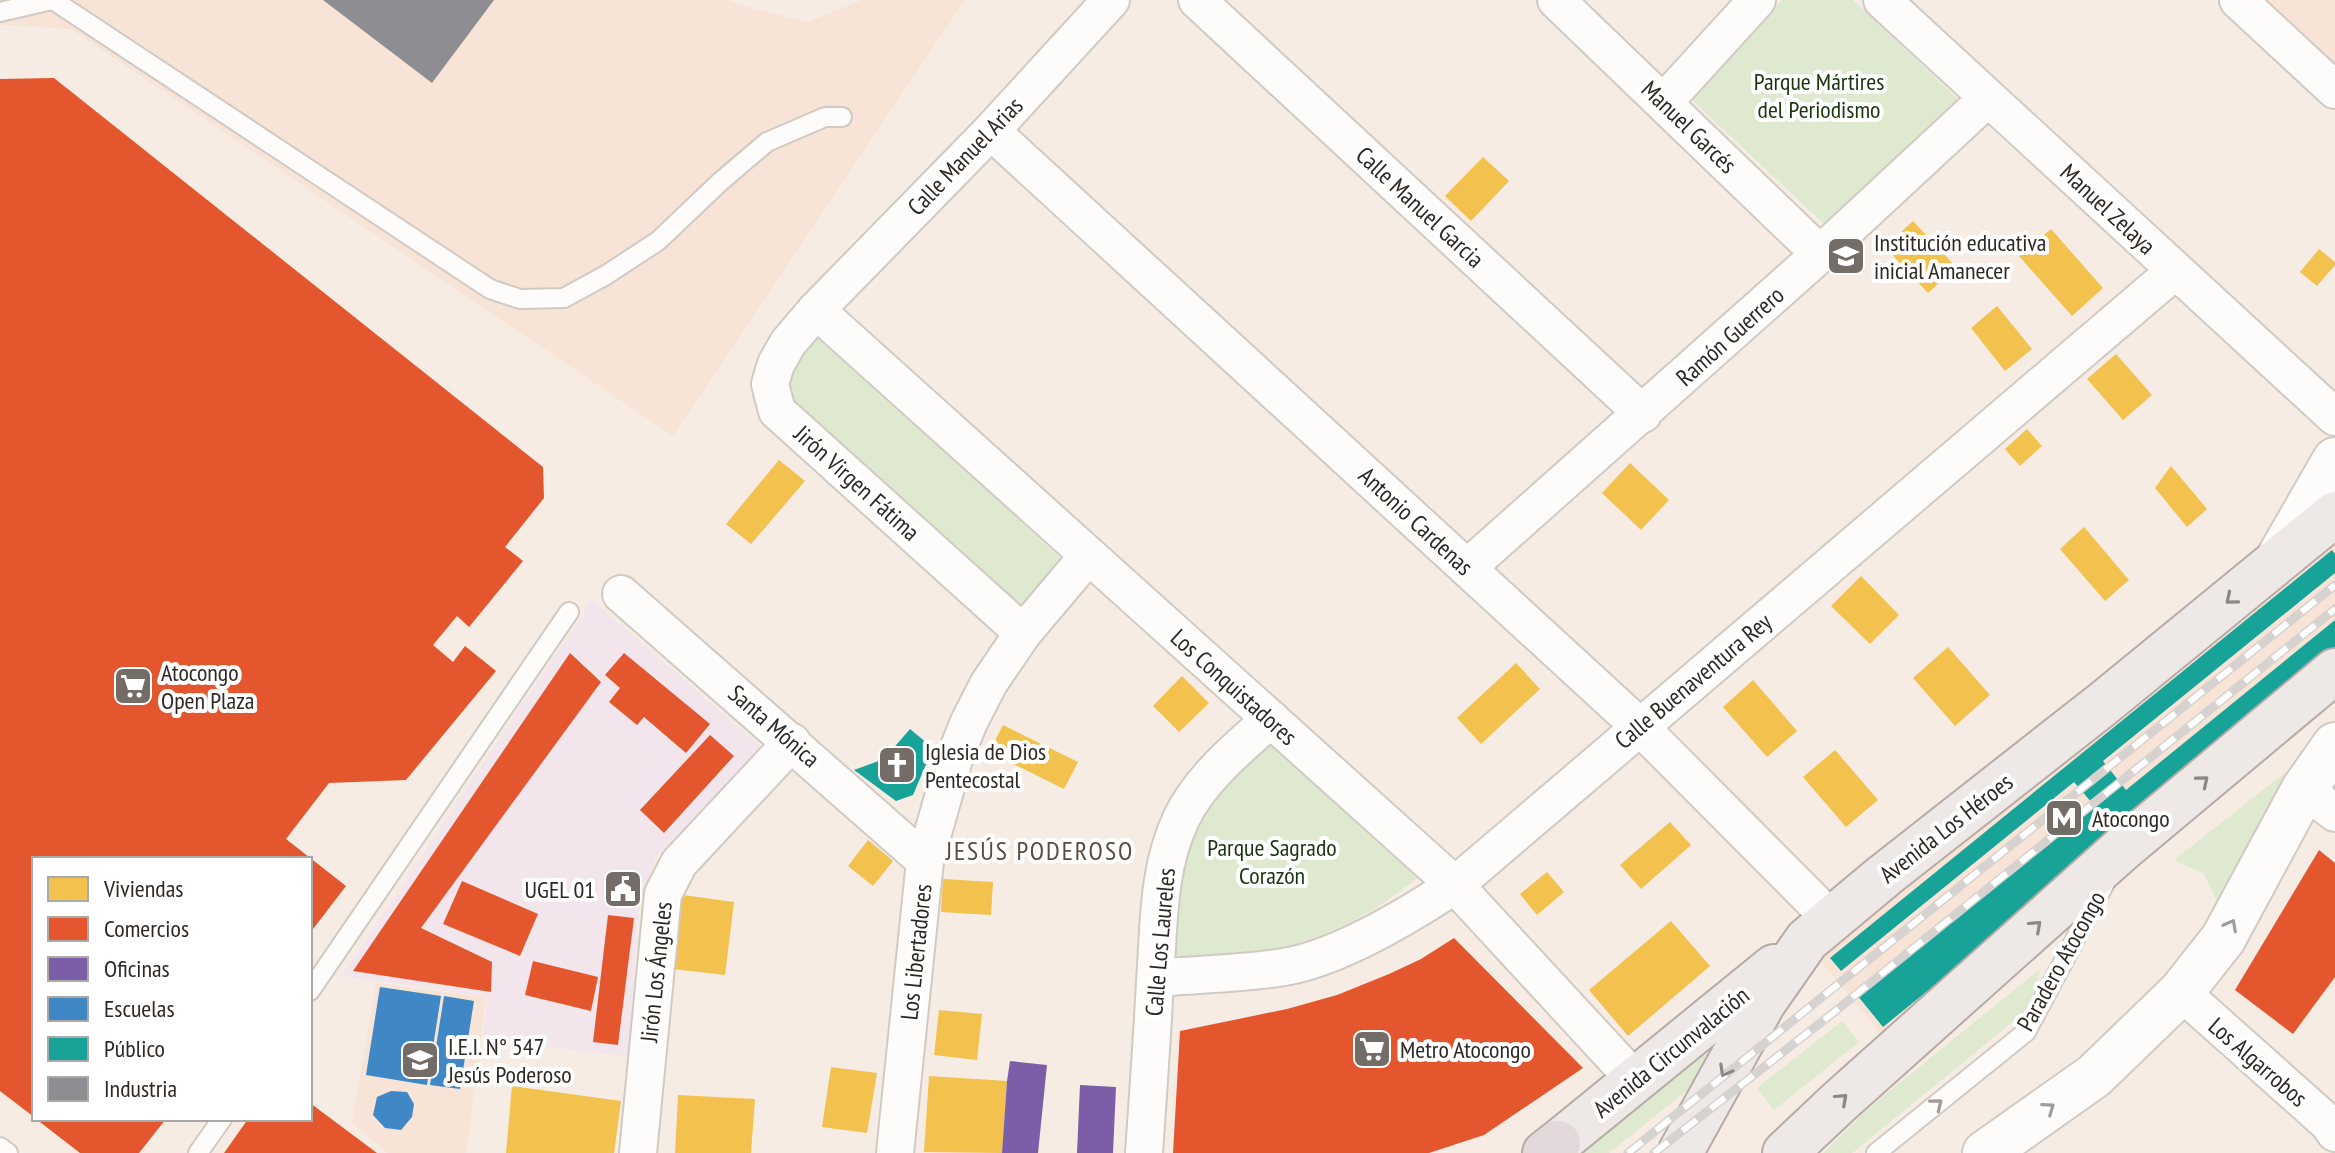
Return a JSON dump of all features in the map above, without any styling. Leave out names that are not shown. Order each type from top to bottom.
[{"type":"main road","name":"Avenida Los Héroes","points":[[2278,560],[2335,460]]},
{"type":"main road","name":"Avenida Los Héroes","points":[[1680,1153],[1763,1003],[1819,930],[2331,520]]},
{"type":"main road","points":[[1785,1153],[2122,849],[2335,671]]},
{"type":"main road","points":[[1985,1153],[2094,1076],[2181,992],[2223,939],[2320,801],[2335,745]]},
{"type":"main road","name":"Avenida Circunvalación","points":[[1544,1150],[1819,930]]},
{"type":"street","name":"Calle Manuel Arias","points":[[816,310],[991,131],[1111,0]]},
{"type":"street","name":"Calle Manuel Garcia","points":[[1197,0],[1643,414]]},
{"type":"street","name":"Manuel Garcés","points":[[1556,0],[1820,254]]},
{"type":"street","points":[[1664,102],[1757,0]]},
{"type":"street","name":"Manuel Zelaya","points":[[1882,0],[2335,417]]},
{"type":"street","points":[[2238,0],[2335,90]]},
{"type":"street","name":"Ramón Guerrero","points":[[1467,568],[1643,414],[1988,98]]},
{"type":"street","name":"Antonio Cardenas","points":[[991,131],[1639,726],[1819,930]]},
{"type":"street","name":"Calle Buenaventura Rey","points":[[1156,978],[1286,967],[1307,961],[1369,936],[1455,885],[2175,271]]},
{"type":"street","name":"Los Conquistadores","points":[[816,310],[1455,885],[1635,1080]]},
{"type":"street","name":"Jirón Virgen Fátima","points":[[816,310],[788,343],[776,364],[770,384],[777,411],[1023,633]]},
{"type":"street","name":"Los Libertadores","points":[[895,1153],[925,861],[954,759],[989,683],[1023,633],[1088,556]]},
{"type":"street","name":"Santa Mónica","points":[[621,594],[925,861]]},
{"type":"street","name":"Calle Los Laureles","points":[[1144,1153],[1160,902],[1167,856],[1182,817],[1200,791],[1227,758],[1271,719]]},
{"type":"street","name":"Jirón Los Ángeles","points":[[638,1153],[663,894],[679,863],[792,742]]},
{"type":"street","name":"Los Algarrobos","points":[[2181,992],[2328,1123],[2335,1133]]},
{"type":"lane","points":[[0,12],[52,0],[490,289],[520,299],[564,298],[606,275],[658,241],[767,142],[825,117],[842,117]]},
{"type":"lane","points":[[312,988],[569,612]]},
{"type":"lane","name":"Paradero Atocongo","points":[[1876,1153],[2026,1032],[2122,849]]},
{"type":"lane","points":[[198,1153],[221,1121]]},
{"type":"lane","points":[[0,1147],[8,1153]]},
{"type":"shaded area","points":[[0,0],[729,0],[808,22],[862,0],[965,0],[673,436],[71,29],[0,25]]},
{"type":"shaded area","points":[[2263,0],[2335,0],[2335,66]]},
{"type":"shaded area","points":[[2335,539],[2335,664],[1881,1034],[1817,957]]},
{"type":"shaded area","points":[[592,600],[761,747],[656,856],[638,911],[629,1057],[483,1038],[488,997],[342,976]]},
{"type":"shaded area","name":"I.E.I. N° 547 Jesús Poderoso","points":[[376,983],[486,997],[466,1153],[388,1153],[352,1123]]},
{"type":"green space","name":"Parque Mártires del Periodismo","points":[[1782,0],[1853,0],[1964,105],[1826,226],[1690,98]]},
{"type":"green space","points":[[820,336],[1066,563],[1021,614],[788,403],[787,373]]},
{"type":"green space","name":"Parque Sagrado Corazón","points":[[1268,738],[1418,878],[1359,918],[1299,943],[1236,955],[1164,955],[1176,869],[1197,815]]},
{"type":"green space","points":[[2296,764],[2220,908],[2204,874],[2174,860]]},
{"type":"green space","points":[[2040,969],[2031,1007],[1852,1153],[1823,1153],[1870,1107]]},
{"type":"green space","points":[[1842,1021],[1859,1042],[1774,1110],[1757,1088]]},
{"type":"green space","points":[[1705,1042],[1710,1072],[1609,1153],[1569,1153]]},
{"type":"building: Viviendas","points":[[1483,157],[1509,181],[1471,221],[1445,196]]},
{"type":"building: Viviendas","points":[[1913,221],[1956,267],[1928,293],[1885,247]]},
{"type":"building: Viviendas","points":[[2051,229],[2103,288],[2072,316],[2019,256]]},
{"type":"building: Viviendas","points":[[2319,249],[2335,265],[2317,286],[2300,272]]},
{"type":"building: Viviendas","points":[[1997,306],[2032,349],[2005,371],[1971,328]]},
{"type":"building: Viviendas","points":[[2116,354],[2152,395],[2123,420],[2087,379]]},
{"type":"building: Viviendas","points":[[2027,429],[2042,446],[2020,466],[2005,449]]},
{"type":"building: Viviendas","points":[[779,460],[805,481],[751,544],[726,524]]},
{"type":"building: Viviendas","points":[[1630,463],[1669,500],[1641,530],[1602,493]]},
{"type":"building: Viviendas","points":[[2171,466],[2207,509],[2187,527],[2155,488]]},
{"type":"building: Viviendas","points":[[2084,527],[2129,580],[2105,601],[2060,549]]},
{"type":"building: Viviendas","points":[[1861,576],[1899,615],[1870,644],[1831,606]]},
{"type":"building: Viviendas","points":[[1948,647],[1990,695],[1955,726],[1913,678]]},
{"type":"building: Viviendas","points":[[1516,663],[1540,689],[1481,744],[1457,718]]},
{"type":"building: Viviendas","points":[[1182,676],[1209,703],[1179,732],[1153,706]]},
{"type":"building: Viviendas","points":[[1753,680],[1797,731],[1767,757],[1723,707]]},
{"type":"building: Viviendas","points":[[1003,725],[1078,762],[1064,789],[989,752]]},
{"type":"building: Viviendas","points":[[1835,750],[1878,800],[1846,827],[1803,777]]},
{"type":"building: Viviendas","points":[[1670,822],[1691,845],[1641,889],[1620,865]]},
{"type":"building: Viviendas","points":[[868,840],[893,861],[873,886],[848,866]]},
{"type":"building: Viviendas","points":[[1547,872],[1564,892],[1537,915],[1520,894]]},
{"type":"building: Viviendas","points":[[943,879],[993,882],[991,915],[941,912]]},
{"type":"building: Viviendas","points":[[683,895],[734,902],[725,975],[673,969]]},
{"type":"building: Viviendas","points":[[1671,921],[1710,966],[1628,1036],[1589,990]]},
{"type":"building: Viviendas","points":[[939,1010],[982,1014],[977,1060],[934,1055]]},
{"type":"building: Viviendas","points":[[831,1067],[877,1073],[867,1133],[822,1127]]},
{"type":"building: Viviendas","points":[[929,1076],[1007,1081],[1002,1153],[924,1152]]},
{"type":"building: Viviendas","points":[[512,1086],[621,1101],[614,1153],[506,1153]]},
{"type":"building: Viviendas","points":[[678,1095],[755,1099],[751,1153],[675,1153]]},
{"type":"building: Comercios","points":[[54,78],[543,467],[544,498],[505,547],[523,561],[469,627],[457,616],[433,645],[453,662],[465,646],[496,671],[406,780],[329,783],[286,839],[309,857],[32,857],[32,1115],[0,1091],[0,79]]},
{"type":"building: Comercios","points":[[570,653],[601,682],[421,928],[492,962],[491,992],[353,971]]},
{"type":"building: Comercios","points":[[624,653],[710,724],[686,753],[644,717],[637,725],[609,702],[620,688],[605,675]]},
{"type":"building: Comercios","points":[[710,735],[734,756],[664,833],[640,810]]},
{"type":"building: Comercios","points":[[2319,850],[2335,863],[2335,977],[2293,1034],[2235,990]]},
{"type":"building: Comercios","points":[[312,859],[346,886],[312,930]]},
{"type":"building: Comercios","points":[[462,881],[538,914],[520,956],[443,924]]},
{"type":"building: Comercios","points":[[608,915],[634,918],[618,1045],[593,1042]]},
{"type":"building: Comercios","name":"Metro Atocongo","points":[[1454,938],[1583,1068],[1484,1135],[1429,1153],[1173,1153],[1180,1031],[1287,1009],[1337,995],[1421,959]]},
{"type":"building: Comercios","points":[[533,961],[598,977],[591,1011],[525,995]]},
{"type":"building: Comercios","points":[[312,1104],[377,1153],[224,1153],[247,1121],[312,1121]]},
{"type":"building: Comercios","points":[[39,1121],[164,1121],[139,1153],[80,1153]]},
{"type":"building: Oficinas","points":[[1010,1061],[1047,1065],[1038,1153],[1002,1153]]},
{"type":"building: Oficinas","points":[[1080,1085],[1116,1087],[1113,1153],[1077,1153]]},
{"type":"building: Escuelas","points":[[380,987],[441,996],[427,1085],[366,1075]]},
{"type":"building: Escuelas","points":[[444,996],[474,1001],[460,1089],[430,1085]]},
{"type":"building: Escuelas","points":[[391,1091],[407,1092],[414,1104],[412,1117],[401,1130],[385,1128],[373,1115],[377,1097]]},
{"type":"building: Público","points":[[2332,550],[2335,554],[2335,573],[2103,761],[2126,790],[2335,620],[2335,660],[1883,1027],[1857,995],[2092,803],[2074,782],[1841,971],[1830,958]]},
{"type":"building: Público","name":"Iglesia de Dios Pentecostal","points":[[910,729],[933,748],[913,795],[896,801],[854,770],[884,759]]},
{"type":"building: Industria","points":[[323,0],[494,0],[432,83]]},
{"type":"railway","points":[[1628,1153],[2335,585]]},
{"type":"railway","points":[[1654,1153],[2335,609]]},
{"type":"place","name":"Institución educativa inicial Amanecer","points":[[1846,256]]},
{"type":"place","name":"Atocongo Open Plaza","points":[[133,686]]},
{"type":"place","name":"Iglesia de Dios Pentecostal","points":[[897,765]]},
{"type":"place","name":"Atocongo","points":[[2064,818]]},
{"type":"place","name":"UGEL 01","points":[[623,889]]},
{"type":"place","name":"Metro Atocongo","points":[[1372,1049]]},
{"type":"place","name":"I.E.I. N° 547 Jesús Poderoso","points":[[420,1060]]},
{"type":"district","name":"JESÚS PODEROSO","points":[[1040,850]]}]
